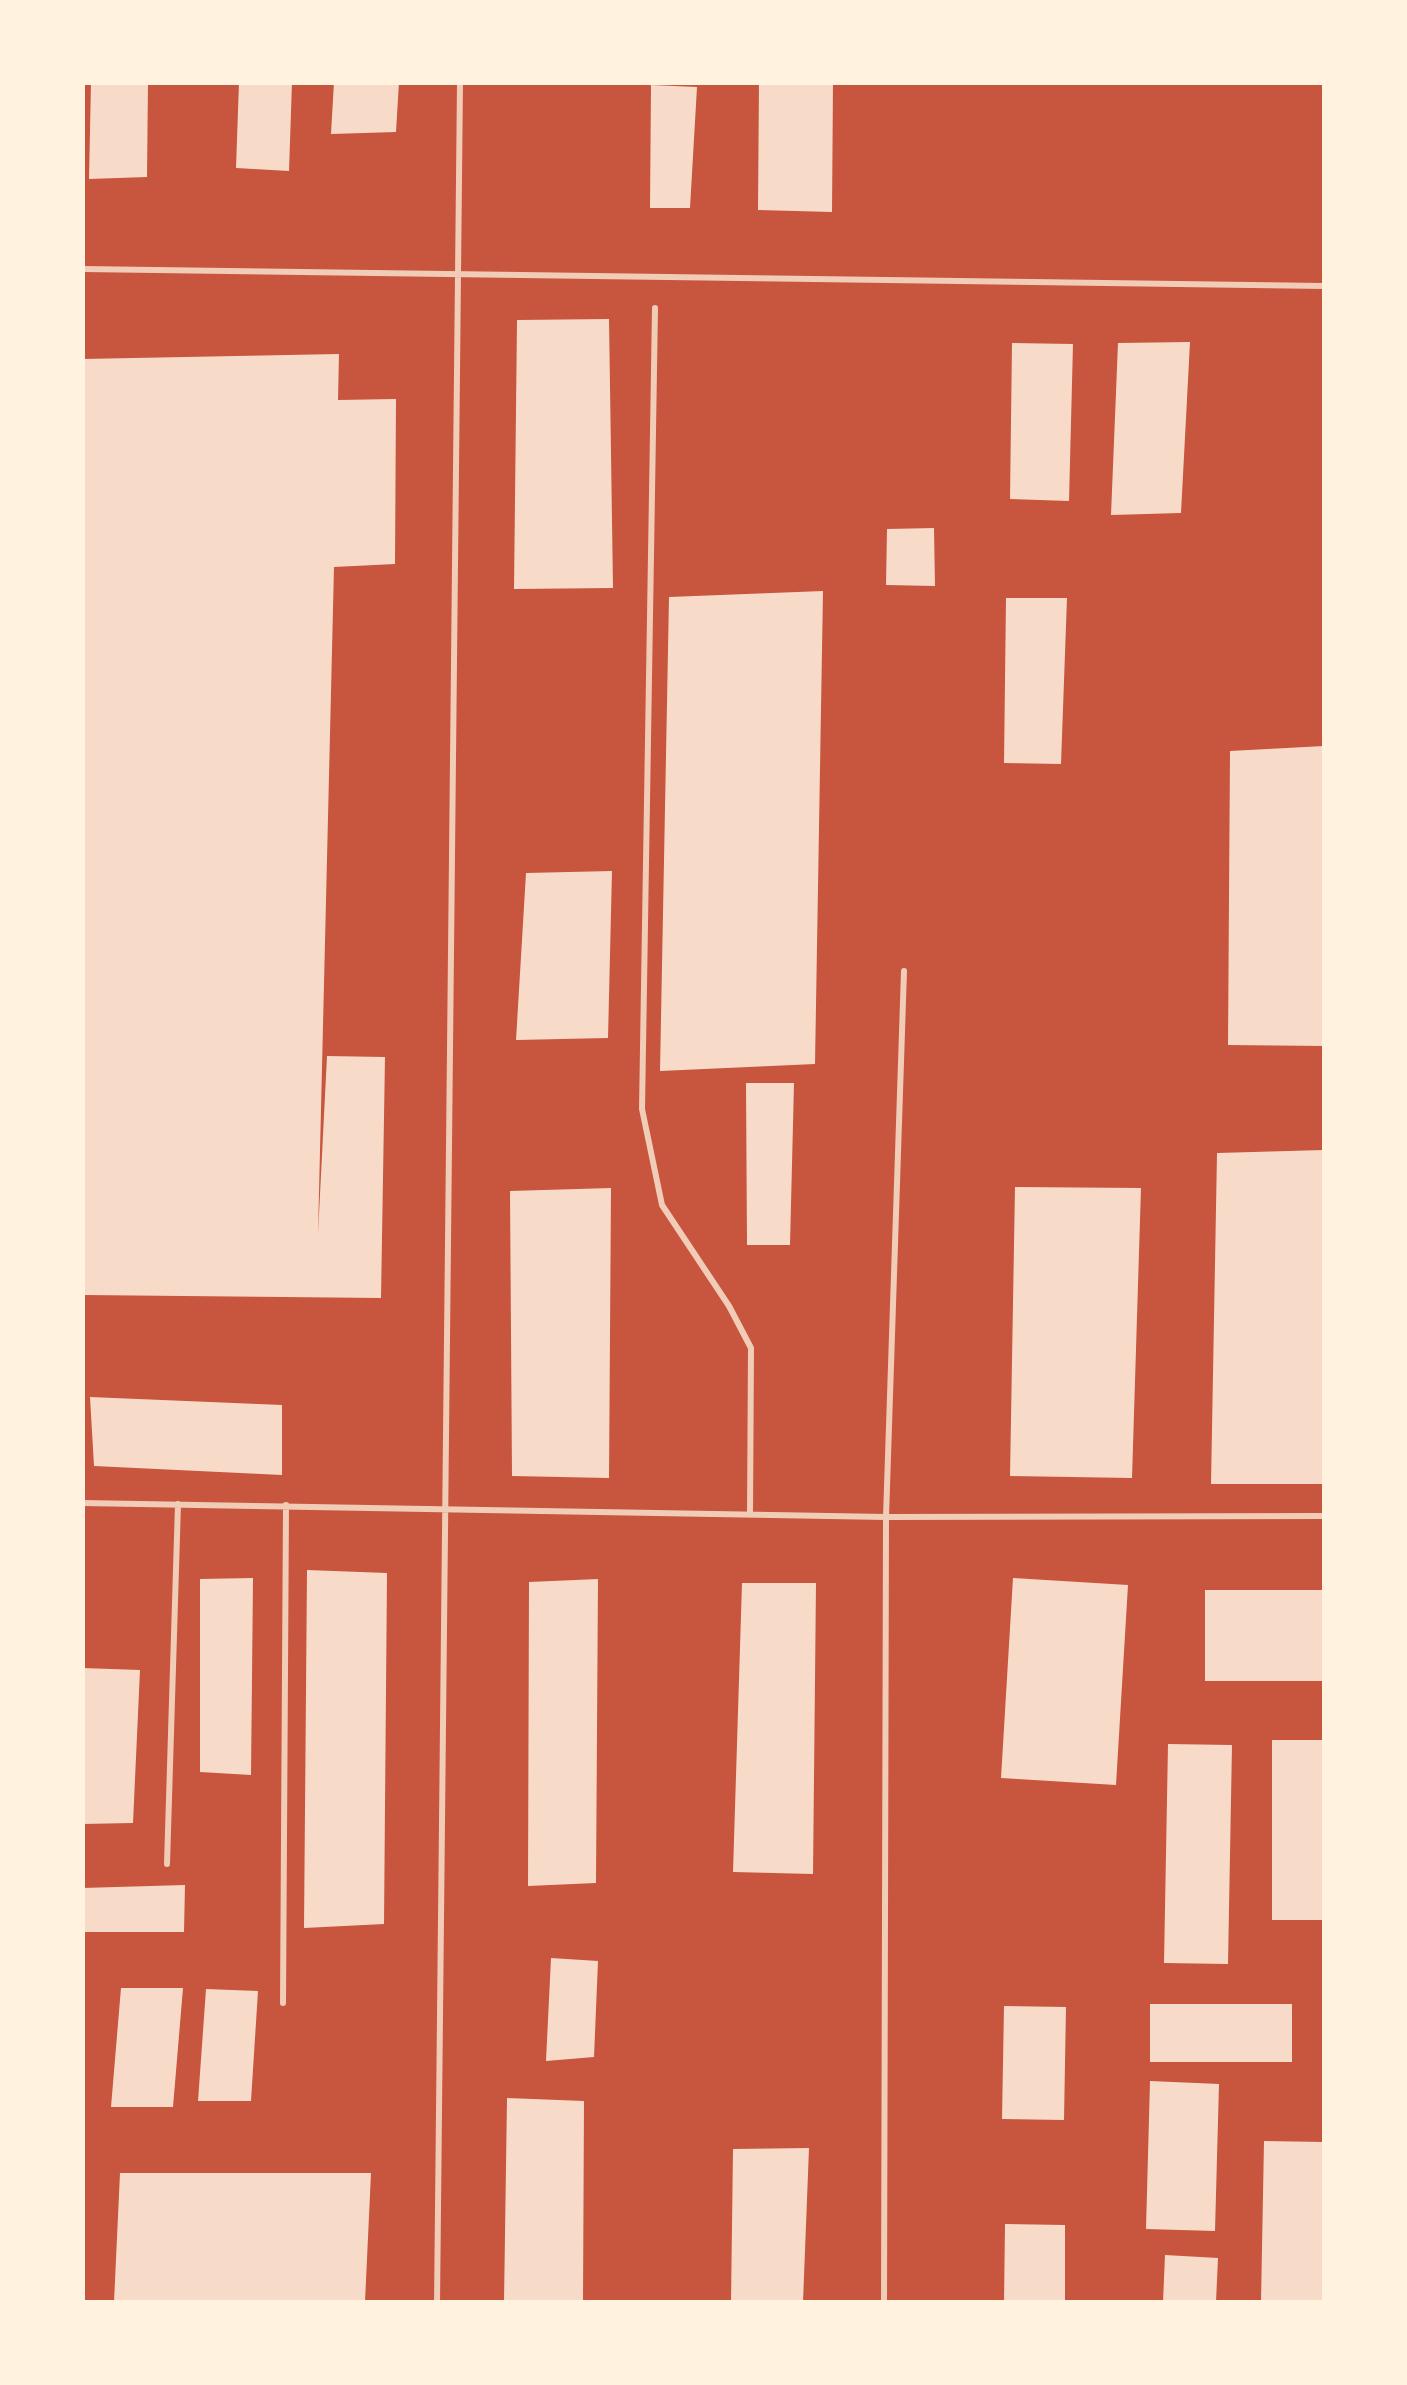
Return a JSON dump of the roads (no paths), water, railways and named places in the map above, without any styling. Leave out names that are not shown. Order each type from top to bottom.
[{"type":"lane","points":[[437,2302],[460,82]]},
{"type":"lane","points":[[82,270],[1324,286]]},
{"type":"lane","points":[[655,308],[642,1109],[662,1205],[751,1348],[750,1514]]},
{"type":"lane","points":[[884,2302],[886,1517],[904,972]]},
{"type":"lane","points":[[82,1503],[886,1517],[1324,1516]]},
{"type":"lane","points":[[167,1864],[178,1504]]},
{"type":"lane","points":[[282,2004],[286,1505]]}]
